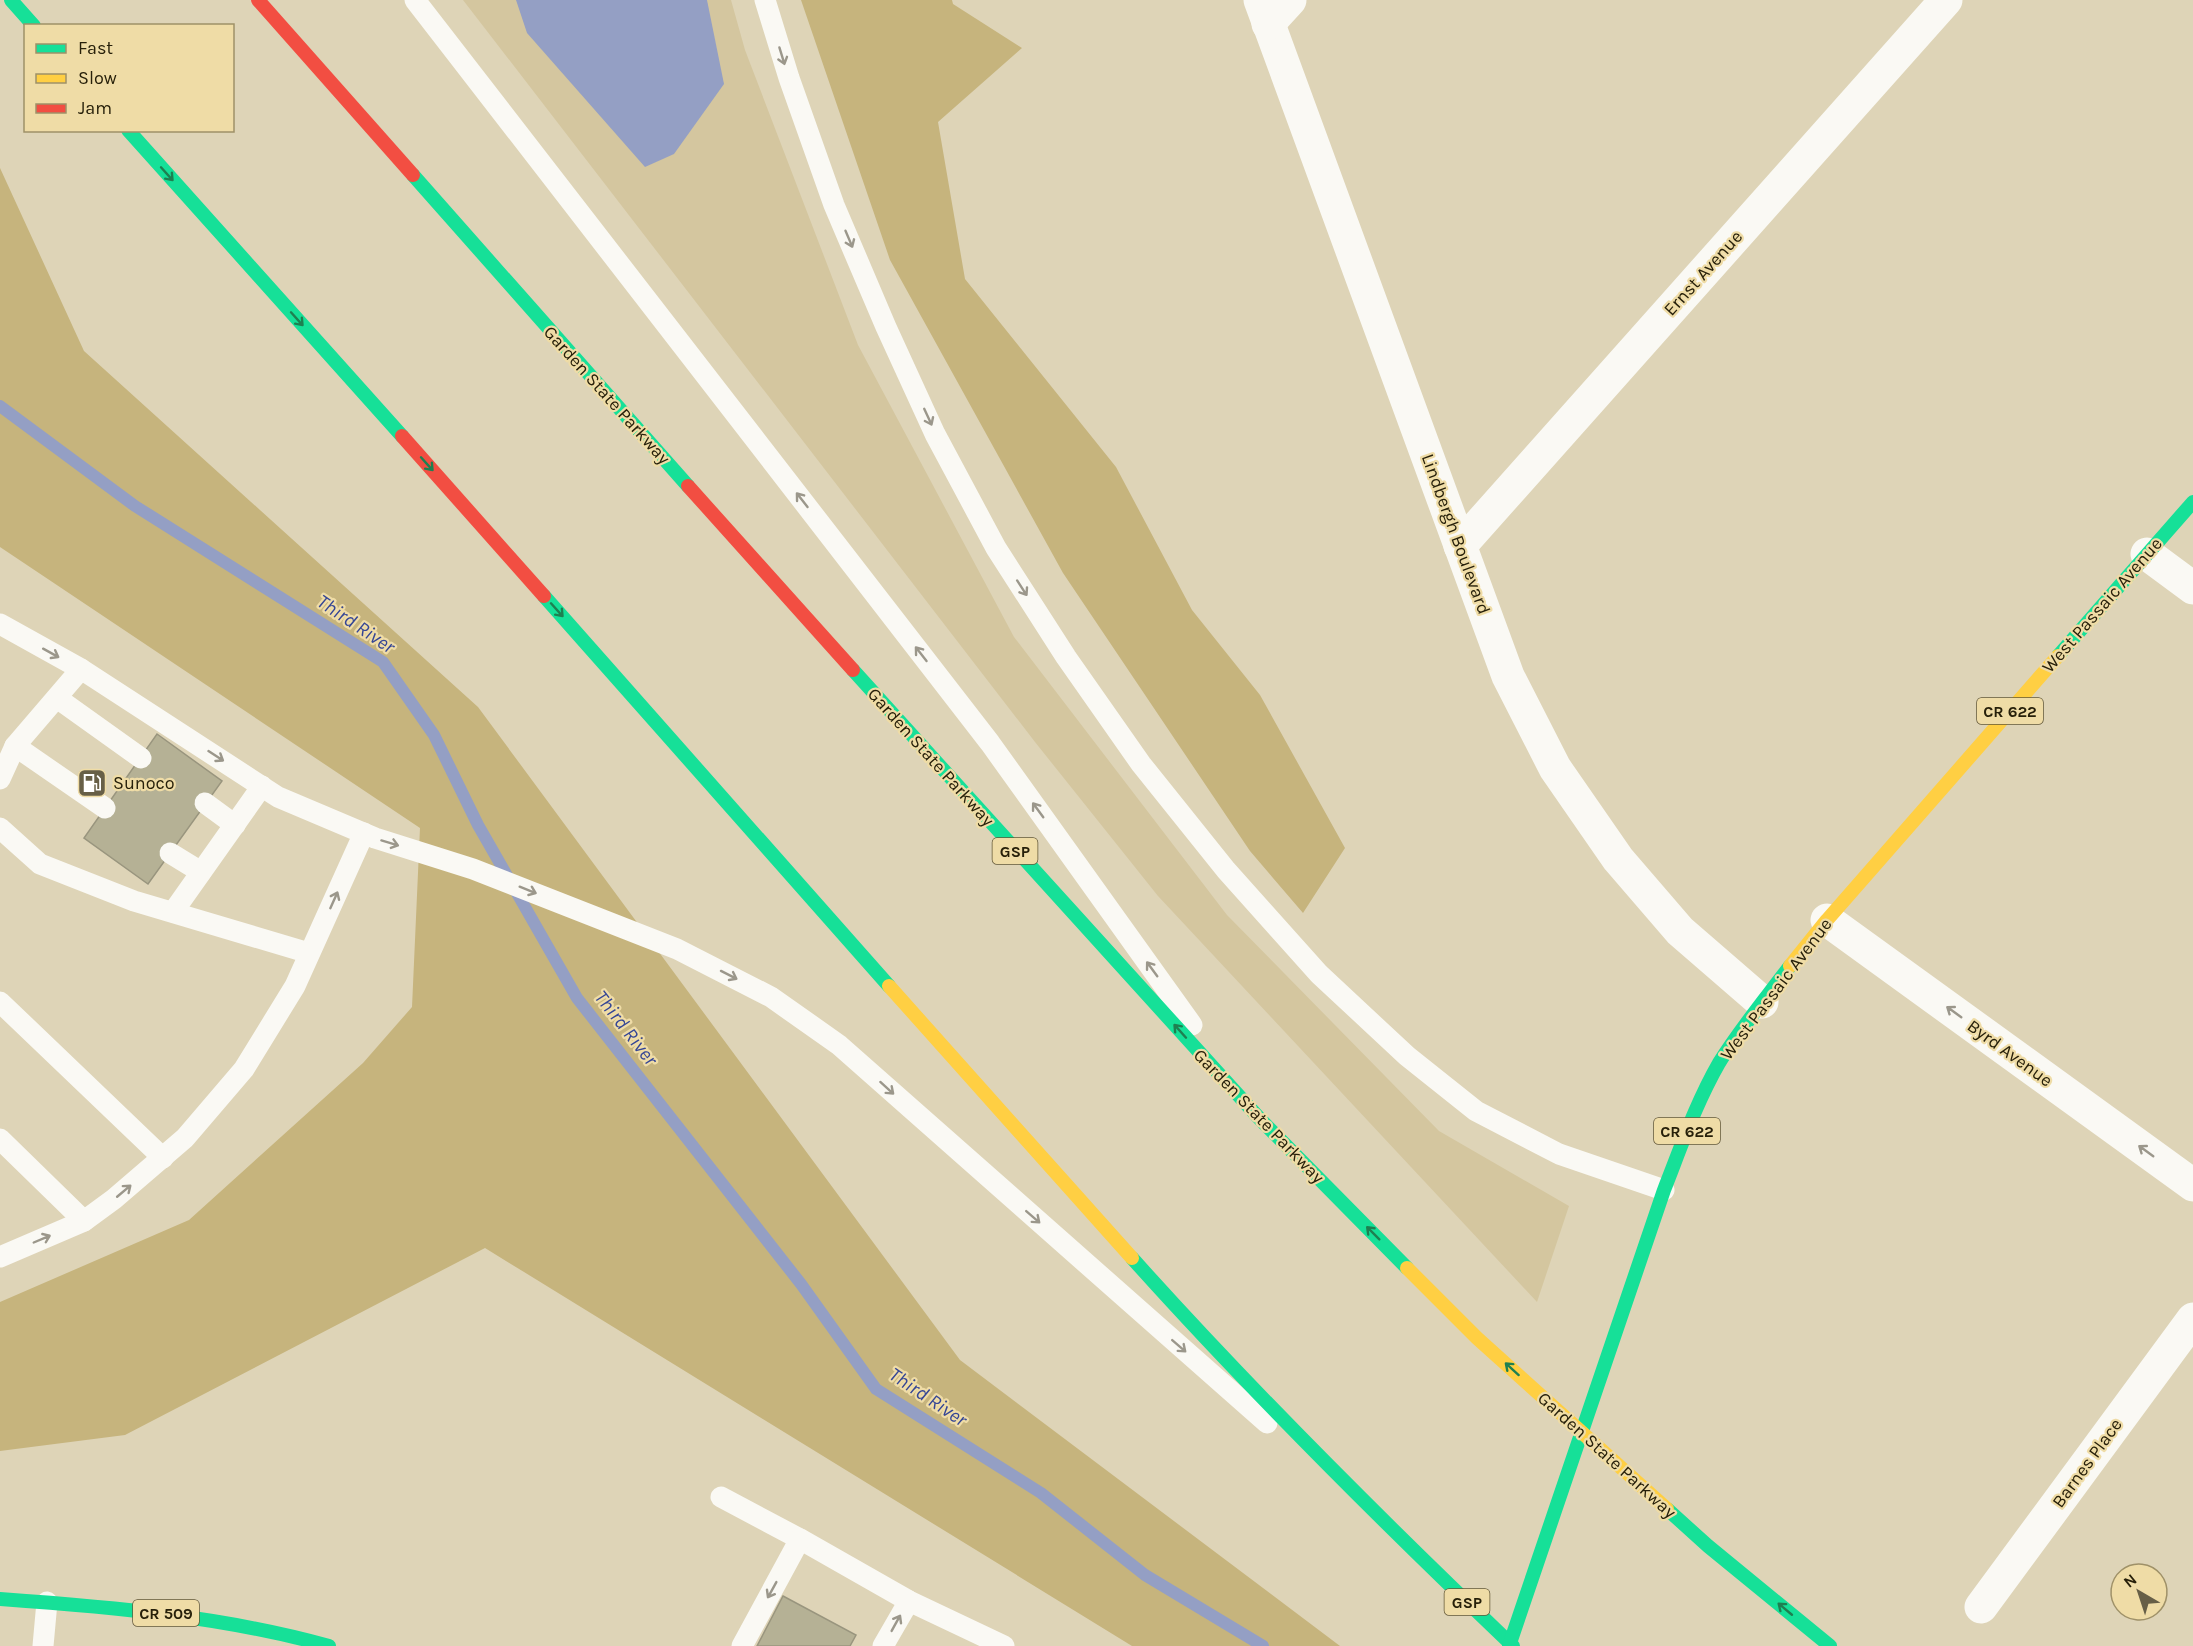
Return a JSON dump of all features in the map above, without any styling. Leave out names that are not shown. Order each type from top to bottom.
[{"type":"main road","points":[[11,0],[32,24]]},
{"type":"main road","name":"Garden State Parkway","points":[[258,0],[651,445],[1259,1118],[1477,1338],[1708,1546],[1830,1646]]},
{"type":"main road","name":"GSP","points":[[130,132],[495,540],[1001,1113],[1196,1328],[1421,1558],[1511,1646]]},
{"type":"main road","name":"West Passaic Avenue","points":[[1511,1646],[1664,1190],[1690,1122],[1719,1064],[1762,1002],[1827,920],[2193,502]]},
{"type":"main road","name":"CR 509","points":[[0,1599],[209,1618],[292,1640],[329,1646]]},
{"type":"street","points":[[1264,12],[1290,0]]},
{"type":"street","name":"Ernst Avenue","points":[[1460,546],[1946,0]]},
{"type":"street","name":"Lindbergh Boulevard","points":[[1264,12],[1508,676],[1556,768],[1618,859],[1680,931],[1762,1002]]},
{"type":"street","points":[[2147,554],[2193,588]]},
{"type":"street","name":"Byrd Avenue","points":[[1827,920],[2193,1185]]},
{"type":"street","name":"Barnes Place","points":[[1981,1607],[2193,1319]]},
{"type":"lane","points":[[415,0],[990,743],[1259,1118]]},
{"type":"lane","points":[[765,0],[789,78],[834,205],[935,434],[996,548],[1066,657],[1141,764],[1226,870],[1319,974],[1407,1056],[1476,1111],[1559,1154],[1664,1190]]},
{"type":"lane","points":[[0,624],[81,669],[278,797],[364,833],[473,869],[676,949],[771,997],[839,1045],[1421,1558]]},
{"type":"lane","points":[[0,779],[15,747],[81,669]]},
{"type":"lane","points":[[57,698],[141,758]]},
{"type":"lane","points":[[15,747],[105,808]]},
{"type":"lane","points":[[173,912],[262,786]]},
{"type":"lane","points":[[205,803],[235,825]]},
{"type":"lane","points":[[0,828],[40,864],[134,901],[309,953]]},
{"type":"lane","points":[[0,1257],[84,1221],[114,1199],[185,1138],[244,1069],[295,986],[364,833]]},
{"type":"lane","points":[[170,853],[201,872]]},
{"type":"lane","points":[[0,1002],[163,1158]]},
{"type":"lane","points":[[0,1139],[84,1221]]},
{"type":"lane","points":[[721,1497],[909,1601],[1004,1646]]},
{"type":"lane","points":[[742,1646],[800,1539]]},
{"type":"lane","points":[[883,1646],[909,1601]]},
{"type":"lane","points":[[43,1646],[47,1602]]},
{"type":"shaded area","points":[[463,0],[731,0],[745,50],[858,345],[1014,637],[1227,915],[1439,1131],[1569,1206],[1537,1302],[1158,896],[1035,742]]},
{"type":"shaded area","points":[[801,0],[952,0],[953,4],[1022,48],[938,122],[965,279],[1116,467],[1192,610],[1260,695],[1345,848],[1303,913],[1250,851],[1063,573],[890,260]]},
{"type":"shaded area","points":[[0,168],[84,351],[478,707],[960,1360],[1340,1646],[1132,1646],[485,1248],[125,1435],[0,1451],[0,1302],[189,1220],[363,1063],[412,1007],[420,828],[0,547]]},
{"type":"water","points":[[516,0],[707,0],[724,84],[674,154],[645,167],[527,33]]},
{"type":"building","points":[[157,734],[222,781],[148,884],[84,838]]},
{"type":"building","points":[[783,1596],[856,1635],[850,1646],[757,1646]]},
{"type":"waterway","name":"Third River","points":[[0,406],[135,506],[383,662],[434,735],[478,825],[577,998],[801,1284],[876,1389],[1041,1493],[1145,1575],[1263,1646]]},
{"type":"traffic: fast","points":[[11,0],[32,24]]},
{"type":"traffic: fast","points":[[130,132],[402,436]]},
{"type":"traffic: fast","points":[[413,175],[688,486]]},
{"type":"traffic: fast","points":[[2058,656],[2193,502]]},
{"type":"traffic: fast","points":[[544,596],[889,986]]},
{"type":"traffic: fast","points":[[853,670],[1259,1118],[1407,1268]]},
{"type":"traffic: fast","points":[[1509,1646],[1664,1190],[1689,1125],[1719,1063],[1790,966]]},
{"type":"traffic: fast","points":[[1132,1258],[1319,1456],[1513,1646]]},
{"type":"traffic: fast","points":[[1667,1509],[1708,1546],[1830,1646]]},
{"type":"traffic: fast","points":[[0,1599],[166,1614],[248,1627],[329,1646]]},
{"type":"traffic: slow","points":[[1790,966],[1827,920],[2058,656]]},
{"type":"traffic: slow","points":[[889,986],[1132,1258]]},
{"type":"traffic: slow","points":[[1407,1268],[1477,1338],[1667,1509]]},
{"type":"traffic: jam","points":[[258,0],[413,175]]},
{"type":"traffic: jam","points":[[402,436],[544,596]]},
{"type":"traffic: jam","points":[[688,486],[853,670]]},
{"type":"place","name":"Sunoco","points":[[92,783]]}]
